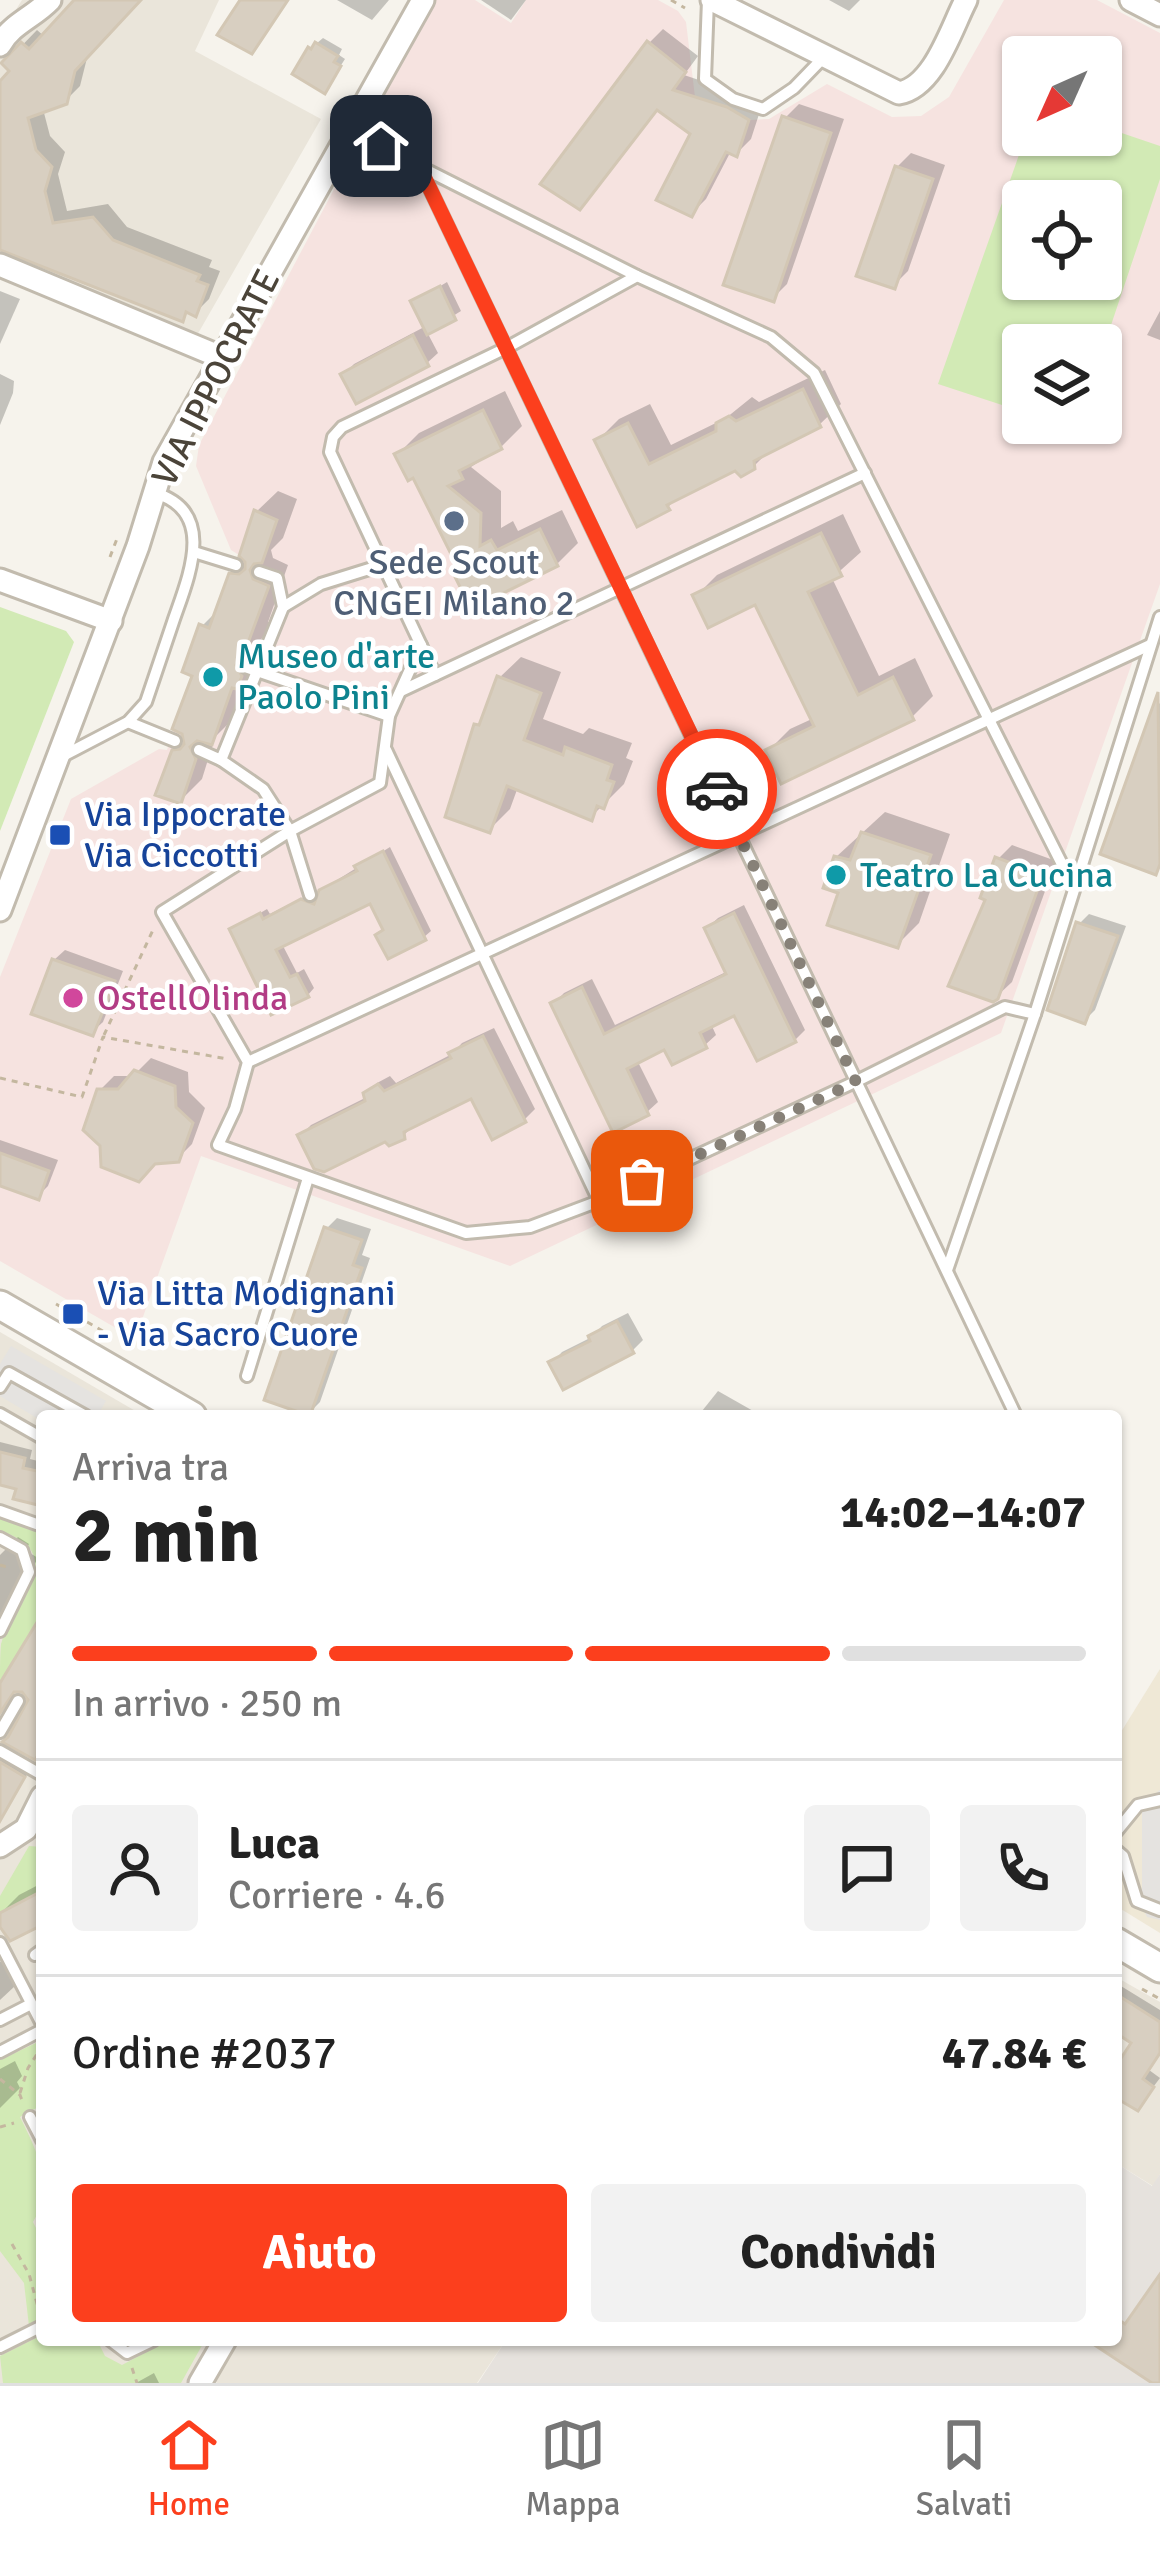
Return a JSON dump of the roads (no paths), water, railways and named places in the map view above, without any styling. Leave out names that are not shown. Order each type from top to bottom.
[{"type":"street","points":[[0,45],[6,34],[34,18],[50,0]]},
{"type":"street","name":"VIA IPPOCRATE","points":[[0,910],[111,621],[164,462],[423,0]]},
{"type":"street","points":[[710,0],[891,92],[910,91],[928,74],[966,0]]},
{"type":"street","points":[[1132,0],[1160,15]]},
{"type":"street","points":[[0,265],[223,358]]},
{"type":"street","points":[[0,580],[111,621]]},
{"type":"street","points":[[0,1306],[182,1410]]},
{"type":"street","points":[[0,1846],[31,1832],[36,1816]]},
{"type":"street","points":[[1122,1948],[1151,1978]]},
{"type":"street","points":[[202,2382],[222,2346]]},
{"type":"lane","points":[[710,0],[705,79],[733,99],[763,109],[794,88],[824,57]]},
{"type":"lane","points":[[381,146],[637,276],[771,337],[814,373],[1074,888]]},
{"type":"lane","points":[[419,166],[1013,1410]]},
{"type":"lane","points":[[435,675],[330,452],[332,437],[342,427],[506,348],[637,276]]},
{"type":"lane","points":[[401,691],[865,473]]},
{"type":"lane","points":[[56,760],[128,722],[146,703],[194,552],[189,519],[175,499],[155,493]]},
{"type":"lane","points":[[194,552],[236,566]]},
{"type":"lane","points":[[283,607],[321,584],[382,566]]},
{"type":"lane","points":[[221,760],[283,607],[277,578],[259,572]]},
{"type":"lane","points":[[947,1270],[1035,1014],[1160,617]]},
{"type":"lane","points":[[421,645],[389,716],[380,783],[290,831],[162,912],[248,1062],[235,1109],[218,1145],[466,1232],[530,1227],[598,1201],[856,1082],[1005,1007],[1035,1014]]},
{"type":"lane","points":[[248,1062],[1150,645]]},
{"type":"lane","points":[[245,667],[389,716]]},
{"type":"lane","points":[[128,722],[175,741]]},
{"type":"lane","points":[[199,750],[263,789],[290,831],[310,895]]},
{"type":"lane","points":[[386,750],[598,1201]]},
{"type":"lane","points":[[247,1376],[308,1178]]},
{"type":"lane","points":[[0,1387],[9,1373],[75,1410]]},
{"type":"lane","points":[[0,1414],[36,1435]]},
{"type":"lane","points":[[0,1511],[36,1524]]},
{"type":"lane","points":[[0,1538],[22,1550],[29,1572],[0,1631]]},
{"type":"lane","points":[[0,1732],[18,1701]]},
{"type":"lane","points":[[0,1751],[36,1772]]},
{"type":"lane","points":[[1122,1825],[1138,1805],[1160,1801]]},
{"type":"lane","points":[[1122,1858],[1137,1901],[1160,1910]]},
{"type":"lane","points":[[2,1951],[36,2014]]},
{"type":"lane","points":[[0,2020],[31,2004]]},
{"type":"lane","points":[[0,2052],[36,2031]]},
{"type":"lane","points":[[30,2117],[36,2128]]},
{"type":"lane","points":[[0,2347],[36,2328]]},
{"type":"place","name":"Sede Scout CNGEI Milano 2","points":[[454,521]]},
{"type":"place","name":"Museo d'arte Paolo Pini","points":[[213,677]]},
{"type":"place","name":"Via Ippocrate Via Ciccotti","points":[[60,835]]},
{"type":"place","name":"Teatro La Cucina","points":[[836,875]]},
{"type":"place","name":"OstellOlinda","points":[[73,998]]},
{"type":"place","name":"Via Litta Modignani - Via Sacro Cuore","points":[[73,1314]]}]
